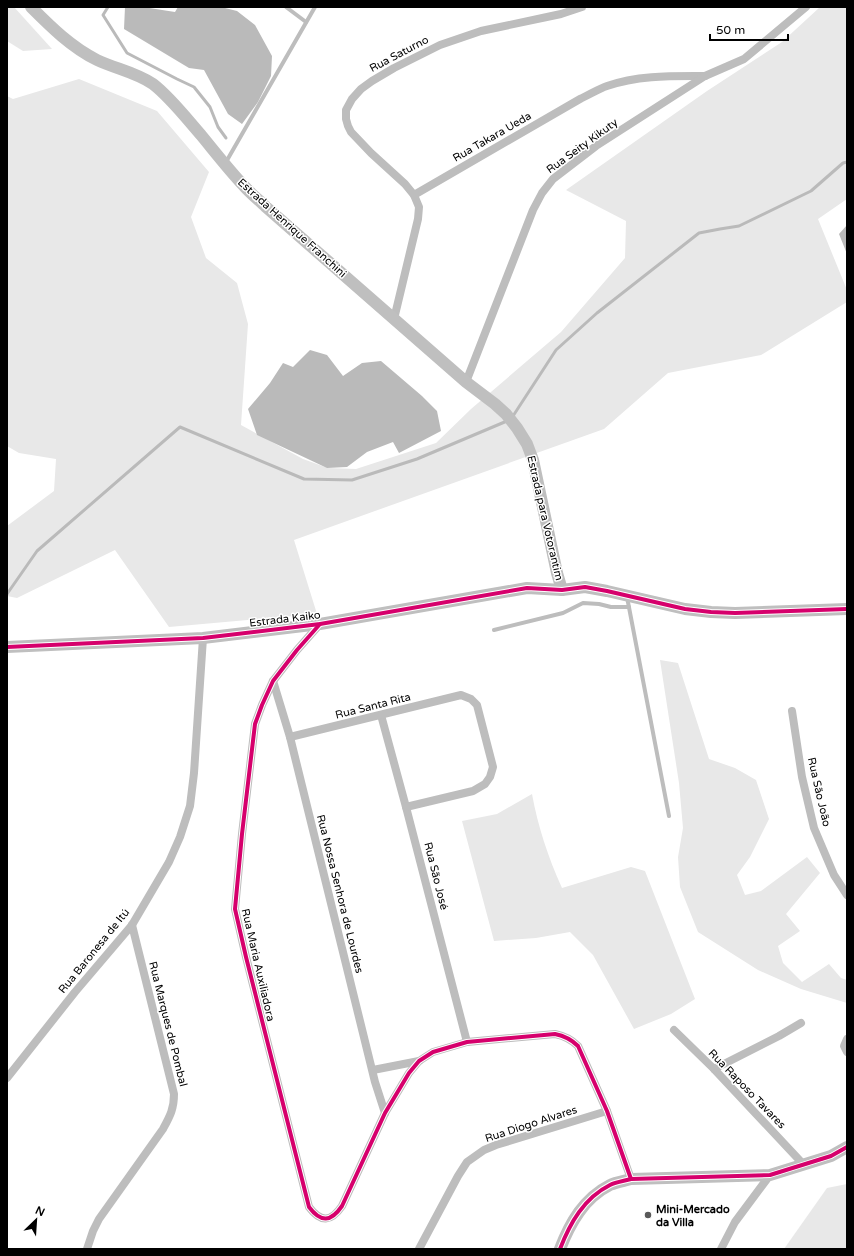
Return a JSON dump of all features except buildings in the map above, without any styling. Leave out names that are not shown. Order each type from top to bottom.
[{"type":"street","name":"Estrada Henrique Franchini","points":[[31,7],[67,41],[77,48],[107,65],[129,72],[154,85],[187,119],[245,187],[266,207],[481,394]]},
{"type":"street","name":"Rua Saturno","points":[[414,195],[405,184],[370,153],[351,132],[346,119],[346,110],[352,99],[372,80],[440,45],[481,31],[561,14],[582,7]]},
{"type":"street","name":"Rua Seity Kikuty","points":[[466,382],[533,210],[542,193],[553,179],[596,146],[706,76],[744,59],[806,7]]},
{"type":"street","name":"Rua Takara Ueda","points":[[414,195],[580,99],[607,86],[631,79],[661,76],[706,76]]},
{"type":"street","points":[[394,319],[419,212],[414,195]]},
{"type":"street","name":"Estrada para Votorantim","points":[[481,394],[506,414],[527,444],[533,460],[562,590]]},
{"type":"street","name":"Estrada Kaiko","points":[[7,647],[204,638],[320,624],[527,588],[562,590],[585,587],[607,591],[628,602],[727,613],[847,609]]},
{"type":"street","name":"Rua Maria Auxiliadora","points":[[320,624],[297,650],[273,681],[262,705],[256,724],[242,834],[235,909],[310,1207],[314,1214],[322,1218],[330,1218],[336,1214],[342,1206],[385,1113]]},
{"type":"street","name":"Rua Baronesa de Itú","points":[[7,1078],[75,992],[132,925],[169,862],[190,806],[194,773],[204,638]]},
{"type":"street","name":"Rua Nossa Senhora de Lourdes","points":[[273,681],[290,737],[372,1070],[385,1113]]},
{"type":"street","name":"Rua Santa Rita","points":[[290,737],[461,695],[471,699],[477,705],[493,767],[490,777],[485,784],[473,791],[406,807]]},
{"type":"street","name":"Rua São João","points":[[792,711],[802,777],[814,828],[834,875],[847,895]]},
{"type":"street","name":"Rua São José","points":[[382,715],[467,1042]]},
{"type":"street","name":"Rua Marques de Pombal","points":[[87,1249],[93,1231],[100,1219],[163,1129],[174,1104],[174,1094],[132,925]]},
{"type":"street","points":[[714,1069],[780,1036],[801,1023]]},
{"type":"street","name":"Rua Raposo Tavares","points":[[674,1030],[714,1069],[804,1165]]},
{"type":"street","points":[[385,1113],[409,1073],[419,1061],[433,1052],[467,1042],[555,1034],[564,1036],[578,1046],[607,1112],[631,1179]]},
{"type":"street","points":[[847,1039],[844,1046],[847,1052]]},
{"type":"street","points":[[372,1070],[419,1061]]},
{"type":"street","name":"Rua Diogo Alvares","points":[[419,1249],[458,1176],[467,1162],[474,1156],[496,1145],[607,1112]]},
{"type":"street","points":[[560,1249],[575,1217],[592,1197],[611,1184],[631,1179],[770,1176],[831,1156],[847,1148]]},
{"type":"street","points":[[720,1249],[735,1222],[770,1176]]},
{"type":"lane","points":[[286,7],[306,22]]},
{"type":"lane","points":[[225,164],[315,7]]},
{"type":"lane","points":[[494,630],[563,613],[583,603],[599,604],[611,607],[628,602],[669,816]]},
{"type":"shaded area","points":[[7,7],[14,7],[52,49],[23,51],[7,41]]},
{"type":"shaded area","points":[[125,7],[143,7],[175,12],[178,7],[221,7],[237,11],[255,25],[272,56],[271,76],[258,102],[242,124],[228,114],[204,70],[189,68],[124,29]]},
{"type":"shaded area","points":[[820,7],[847,7],[847,199],[818,219],[847,290],[847,302],[761,355],[668,373],[604,429],[294,540],[317,614],[169,627],[115,550],[17,598],[7,596],[7,526],[54,491],[56,459],[19,453],[7,446],[7,96],[13,99],[79,79],[157,111],[209,172],[191,217],[206,258],[237,283],[248,324],[241,425],[303,459],[328,468],[356,469],[436,443],[471,409],[561,332],[625,258],[626,221],[566,190],[707,91],[782,42]]},
{"type":"shaded area","points":[[847,225],[847,254],[839,234]]},
{"type":"shaded area","points":[[310,350],[327,355],[343,376],[362,363],[381,361],[437,411],[441,431],[399,453],[393,442],[367,452],[347,467],[327,468],[257,435],[248,409],[270,383],[283,363],[293,367]]},
{"type":"shaded area","points":[[660,660],[678,663],[709,759],[735,768],[756,780],[769,819],[750,857],[737,875],[745,895],[761,891],[807,857],[820,873],[786,914],[800,931],[778,946],[783,963],[802,982],[829,964],[841,978],[847,980],[847,1003],[801,989],[758,970],[698,932],[680,887],[678,857],[683,828],[679,783]]},
{"type":"shaded area","points":[[532,794],[544,842],[562,888],[631,867],[645,871],[695,999],[671,1014],[634,1029],[593,955],[570,932],[536,938],[494,941],[462,821],[497,814]]},
{"type":"shaded area","points":[[847,1184],[847,1249],[784,1249],[827,1188]]},
{"type":"waterway","points":[[108,7],[103,15],[127,53],[194,87],[210,107],[218,127],[226,138]]},
{"type":"waterway","points":[[513,416],[556,350],[597,313],[699,233],[739,226],[811,191],[843,163],[847,162]]},
{"type":"waterway","points":[[7,594],[37,551],[180,427],[304,479],[352,480],[417,459],[507,421]]},
{"type":"cycle path","points":[[7,647],[203,638],[320,624],[527,588],[562,590],[585,587],[685,609],[711,612],[735,613],[847,609]]},
{"type":"cycle path","points":[[320,624],[297,650],[273,681],[255,724],[235,909],[309,1207],[318,1216],[322,1218],[330,1218],[342,1206],[385,1113],[409,1073],[419,1061],[433,1052],[467,1042],[555,1034],[568,1038],[578,1046],[607,1111],[631,1179]]},
{"type":"cycle path","points":[[560,1249],[568,1230],[585,1204],[601,1190],[612,1184],[631,1179],[770,1175],[831,1156],[847,1147]]},
{"type":"place","name":"Mini-Mercado da Villa","points":[[648,1215]]}]
